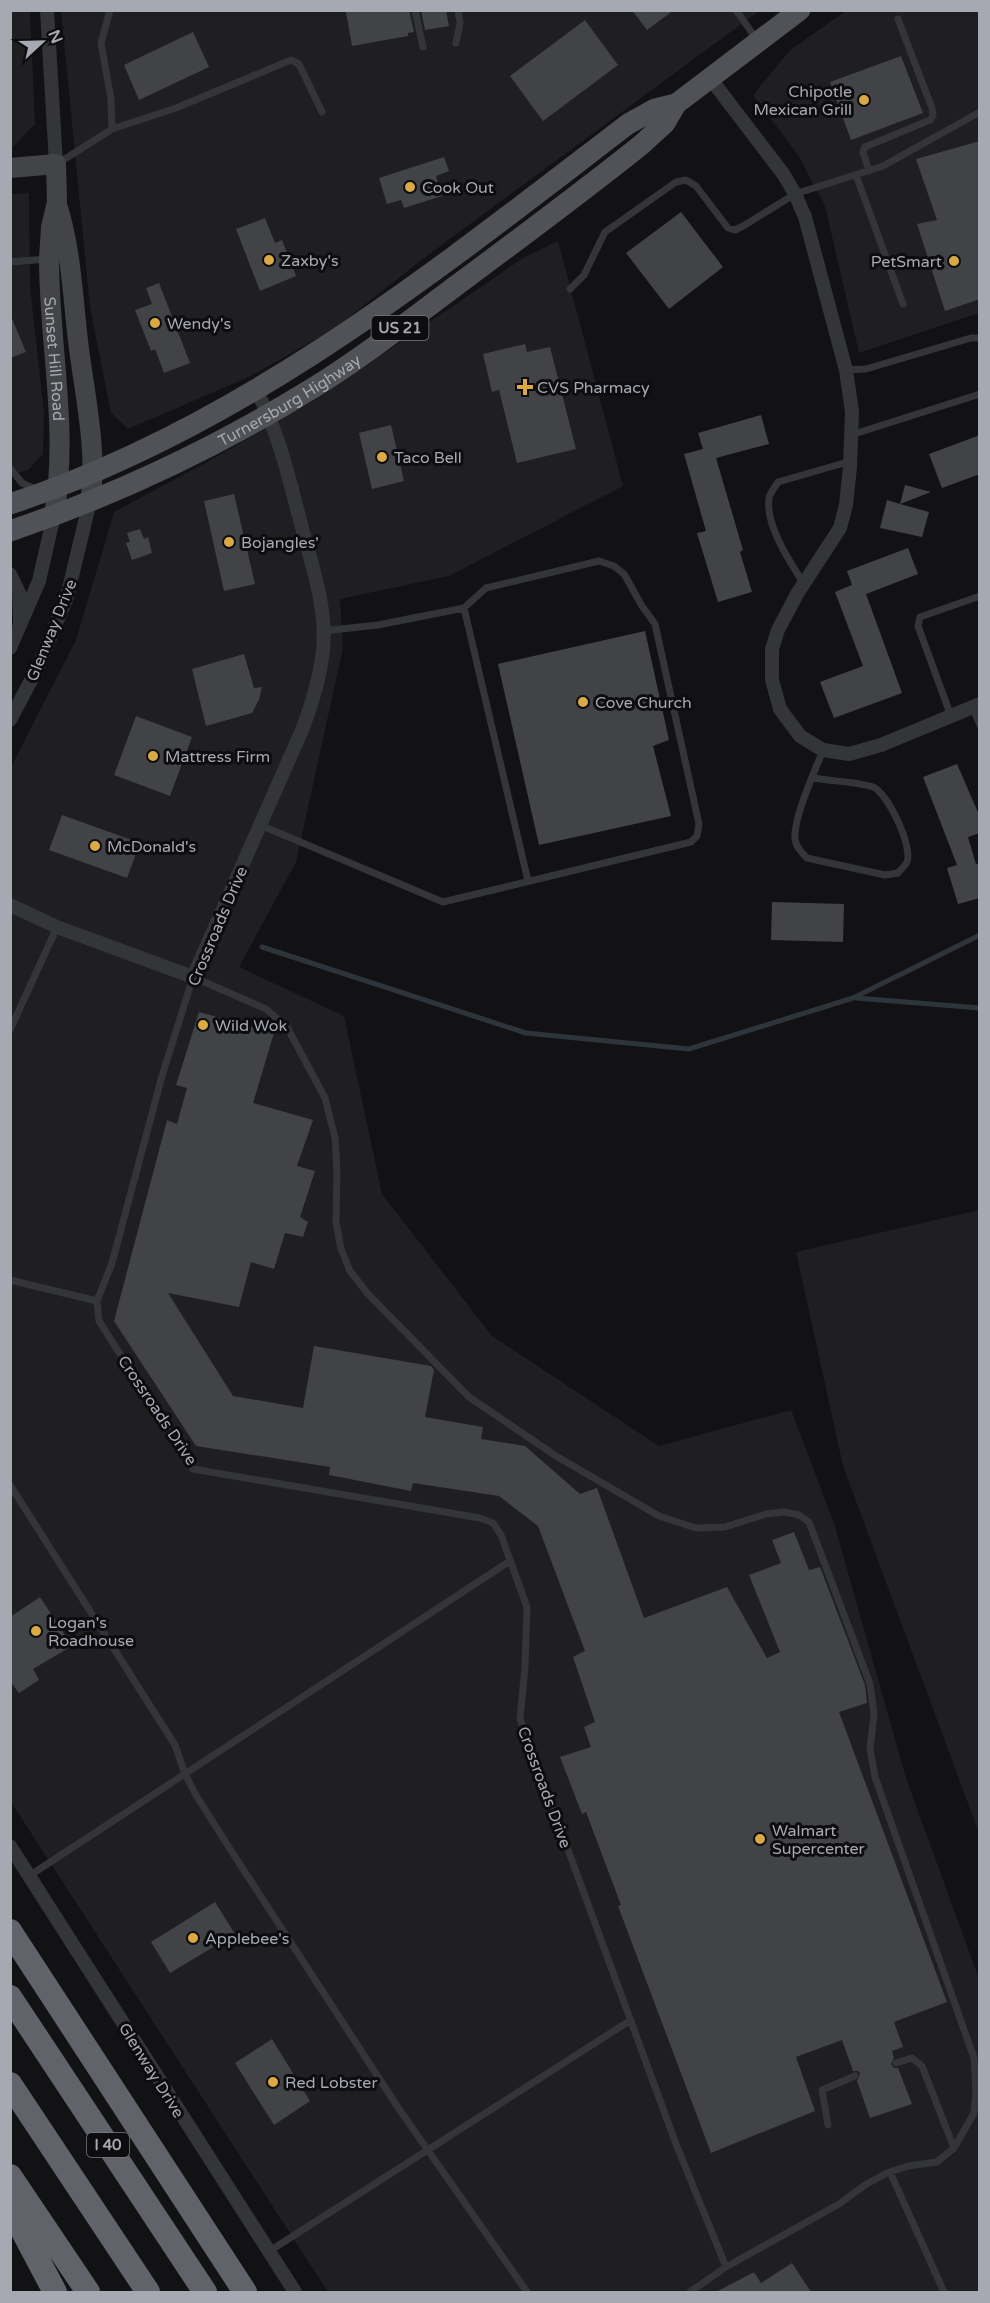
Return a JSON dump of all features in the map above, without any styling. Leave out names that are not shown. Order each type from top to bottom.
[{"type":"highway","points":[[10,1931],[245,2292]]},
{"type":"highway","name":"I 40","points":[[10,1996],[205,2292]]},
{"type":"highway","name":"I 40","points":[[10,2084],[148,2292]]},
{"type":"highway","points":[[10,2176],[88,2292]]},
{"type":"highway","points":[[10,2207],[55,2292]]},
{"type":"main road","name":"Turnersburg Highway","points":[[10,531],[90,501],[160,470],[312,389],[365,353],[604,174],[659,130],[676,104],[800,10]]},
{"type":"main road","name":"Turnersburg Highway","points":[[10,504],[170,436],[256,390],[382,309],[631,122],[655,109],[676,104]]},
{"type":"street","name":"Sunset Hill Road","points":[[48,10],[57,202],[67,248],[92,471],[90,501]]},
{"type":"street","points":[[710,78],[795,194],[805,217],[846,370],[852,412],[851,461],[846,505],[840,528],[778,630],[772,649],[772,680],[780,709],[800,736],[823,750],[849,754],[881,745],[976,706]]},
{"type":"street","points":[[10,168],[56,164]]},
{"type":"street","name":"Sunset Hill Road","points":[[54,515],[60,453],[49,259],[51,227],[57,202]]},
{"type":"street","name":"Crossroads Drive","points":[[193,977],[303,730],[316,693],[323,649],[321,594],[280,447],[256,390]]},
{"type":"street","name":"Glenway Drive","points":[[10,720],[38,667],[63,607],[90,501]]},
{"type":"street","name":"Glenway Drive","points":[[10,648],[39,580],[54,515]]},
{"type":"street","name":"Glenway Drive","points":[[10,574],[19,593],[21,608],[19,629]]},
{"type":"street","points":[[10,905],[57,927],[193,977]]},
{"type":"street","name":"Glenway Drive","points":[[10,1846],[295,2292]]},
{"type":"lane","points":[[110,10],[101,43],[111,99],[112,129]]},
{"type":"lane","points":[[415,10],[423,48]]},
{"type":"lane","points":[[456,43],[460,23],[458,10]]},
{"type":"lane","points":[[736,10],[758,42]]},
{"type":"lane","points":[[869,171],[863,152],[865,147],[930,120],[933,116],[898,19]]},
{"type":"lane","points":[[56,164],[112,129],[176,108],[291,60],[299,64],[322,112]]},
{"type":"lane","points":[[570,289],[584,275],[605,232],[676,182],[686,180],[696,186],[728,228],[735,230],[795,194],[883,166],[980,112]]},
{"type":"lane","points":[[856,175],[903,304]]},
{"type":"lane","points":[[10,262],[49,259]]},
{"type":"lane","points":[[846,370],[867,369],[971,338],[980,338]]},
{"type":"lane","points":[[851,435],[980,394]]},
{"type":"lane","points":[[804,584],[785,553],[769,514],[769,496],[778,482],[851,461]]},
{"type":"lane","points":[[10,468],[25,486],[38,489],[56,486]]},
{"type":"lane","points":[[260,825],[442,902],[691,842],[697,836],[699,824],[655,624],[624,574],[614,566],[599,561],[486,588],[464,608],[378,625],[322,631]]},
{"type":"lane","points":[[951,716],[918,626],[920,617],[980,596]]},
{"type":"lane","points":[[464,608],[528,881]]},
{"type":"lane","points":[[976,706],[980,725]]},
{"type":"lane","points":[[813,778],[873,787],[882,793],[888,800],[908,848],[907,862],[898,873],[885,875],[807,858],[798,850],[795,840],[796,824],[823,750]]},
{"type":"lane","points":[[10,1030],[57,927]]},
{"type":"lane","points":[[193,977],[266,1009],[287,1027],[325,1098],[335,1138],[336,1222],[341,1249],[350,1271],[368,1294],[469,1397],[556,1456],[659,1516],[696,1528],[725,1527],[766,1514],[784,1512],[799,1515],[809,1522],[870,1684],[874,1714],[870,1749],[876,1777],[974,2058],[976,2091],[974,2113],[954,2148],[937,2162],[908,2166],[865,2185],[839,2204],[726,2267],[690,2292]]},
{"type":"lane","name":"Crossroads Drive","points":[[193,977],[162,1076],[112,1263],[98,1301],[99,1321],[194,1469],[480,1518],[493,1523],[501,1535],[527,1607],[520,1719],[676,2144],[726,2267]]},
{"type":"lane","points":[[10,1280],[98,1301]]},
{"type":"lane","points":[[10,1485],[175,1745],[185,1774],[230,1849],[427,2150],[527,2292]]},
{"type":"lane","points":[[29,1876],[510,1561]]},
{"type":"lane","points":[[268,2252],[631,2020]]},
{"type":"lane","points":[[896,2062],[912,2058],[922,2066],[954,2148]]},
{"type":"lane","points":[[828,2125],[822,2090],[855,2076]]},
{"type":"lane","points":[[890,2172],[944,2292]]},
{"type":"shaded area","points":[[10,11],[30,11],[35,124],[14,146],[11,146]]},
{"type":"shaded area","points":[[61,11],[759,11],[424,258],[334,329],[251,376],[128,429],[111,413],[90,307]]},
{"type":"shaded area","points":[[846,11],[979,11],[979,313],[859,353],[825,206],[798,155],[753,95],[790,50]]},
{"type":"shaded area","points":[[29,193],[30,287],[44,413],[43,454],[28,470],[11,475],[10,194]]},
{"type":"shaded area","points":[[558,241],[623,486],[449,576],[340,599],[343,648],[296,862],[239,967],[344,1016],[382,1194],[492,1336],[659,1446],[791,1410],[834,1523],[906,1778],[979,1979],[979,2292],[328,2292],[11,1802],[10,769],[76,640],[114,512],[317,399],[523,258]]},
{"type":"shaded area","points":[[980,1210],[979,1833],[843,1466],[796,1252]]},
{"type":"building","points":[[409,10],[414,32],[408,33],[408,36],[352,46],[346,12]]},
{"type":"building","points":[[421,10],[446,10],[449,26],[425,30]]},
{"type":"building","points":[[632,10],[674,10],[647,30]]},
{"type":"building","points":[[585,20],[618,65],[543,121],[510,76]]},
{"type":"building","points":[[193,32],[209,67],[139,100],[124,65]]},
{"type":"building","points":[[901,56],[923,113],[851,140],[830,82]]},
{"type":"building","name":"PetSmart","points":[[980,141],[980,299],[945,311],[917,224],[937,220],[916,159]]},
{"type":"building","name":"Cook Out","points":[[444,157],[449,171],[436,176],[442,196],[404,208],[401,200],[387,204],[379,178]]},
{"type":"building","points":[[681,212],[723,267],[669,309],[626,253]]},
{"type":"building","name":"Zaxby's","points":[[265,218],[275,243],[282,240],[296,276],[260,291],[236,229]]},
{"type":"building","name":"Wendy's","points":[[159,283],[190,363],[164,373],[155,349],[151,351],[135,310],[152,304],[146,288]]},
{"type":"building","points":[[10,314],[26,352],[10,358]]},
{"type":"building","name":"CVS Pharmacy","points":[[525,344],[527,352],[550,347],[576,449],[517,463],[499,390],[492,392],[483,354]]},
{"type":"building","points":[[761,415],[769,444],[716,458],[743,550],[740,552],[752,592],[718,602],[697,533],[706,531],[684,454],[703,449],[698,433]]},
{"type":"building","name":"Taco Bell","points":[[391,425],[404,481],[372,489],[359,433]]},
{"type":"building","points":[[980,435],[980,474],[942,488],[929,454]]},
{"type":"building","points":[[905,485],[931,492],[900,504]]},
{"type":"building","name":"Bojangles'","points":[[234,494],[255,584],[224,591],[204,501]]},
{"type":"building","points":[[887,500],[929,512],[922,537],[880,528]]},
{"type":"building","points":[[140,529],[144,539],[148,537],[152,553],[132,560],[126,543],[130,542],[127,533]]},
{"type":"building","points":[[908,548],[918,574],[866,594],[902,693],[834,718],[820,682],[863,666],[835,592],[852,585],[847,571]]},
{"type":"building","name":"Cove Church","points":[[645,631],[669,740],[653,746],[671,816],[539,845],[498,664]]},
{"type":"building","points":[[244,654],[254,688],[262,687],[259,700],[252,713],[206,726],[192,669]]},
{"type":"building","name":"Mattress Firm","points":[[136,716],[192,737],[170,796],[114,775]]},
{"type":"building","points":[[957,764],[980,817],[980,833],[968,837],[976,864],[980,863],[980,898],[958,904],[947,868],[957,865],[923,777]]},
{"type":"building","name":"McDonald's","points":[[62,815],[140,843],[127,878],[49,850]]},
{"type":"building","points":[[772,902],[844,904],[843,942],[771,940]]},
{"type":"building","points":[[199,1012],[274,1033],[253,1103],[313,1120],[297,1166],[315,1171],[300,1217],[308,1222],[303,1237],[285,1233],[274,1269],[251,1262],[239,1307],[168,1293],[233,1396],[303,1408],[314,1346],[431,1366],[434,1370],[425,1417],[483,1427],[481,1439],[525,1446],[580,1494],[597,1488],[644,1618],[727,1587],[767,1658],[780,1652],[749,1575],[781,1563],[772,1540],[794,1532],[809,1570],[820,1567],[865,1685],[867,1703],[839,1712],[947,2002],[894,2022],[903,2047],[892,2051],[894,2058],[891,2064],[894,2068],[898,2068],[912,2104],[870,2118],[857,2081],[860,2074],[858,2071],[853,2071],[842,2040],[796,2057],[815,2111],[711,2153],[618,1906],[621,1905],[586,1812],[582,1814],[560,1757],[591,1747],[584,1727],[595,1722],[573,1657],[585,1651],[538,1526],[499,1496],[413,1483],[411,1491],[329,1475],[330,1467],[196,1446],[114,1321],[167,1120],[177,1124],[187,1088],[176,1085]]},
{"type":"building","name":"Logan's Roadhouse","points":[[40,1597],[72,1646],[33,1669],[39,1680],[19,1693],[10,1681],[10,1617]]},
{"type":"building","name":"Applebee's","points":[[215,1902],[235,1934],[170,1973],[151,1942]]},
{"type":"building","name":"Red Lobster","points":[[272,2039],[310,2101],[274,2125],[235,2063]]},
{"type":"building","points":[[792,2263],[811,2292],[716,2292],[754,2272],[761,2283]]},
{"type":"waterway","points":[[262,947],[526,1033],[689,1049],[853,998],[980,935]]},
{"type":"waterway","points":[[856,998],[980,1008]]},
{"type":"place","name":"Chipotle Mexican Grill","points":[[864,100]]},
{"type":"place","name":"Cook Out","points":[[410,187]]},
{"type":"place","name":"Zaxby's","points":[[269,260]]},
{"type":"place","name":"PetSmart","points":[[954,261]]},
{"type":"place","name":"Wendy's","points":[[155,323]]},
{"type":"place","name":"CVS Pharmacy","points":[[525,387]]},
{"type":"place","name":"Taco Bell","points":[[382,457]]},
{"type":"place","name":"Bojangles'","points":[[229,542]]},
{"type":"place","name":"Cove Church","points":[[583,702]]},
{"type":"place","name":"Mattress Firm","points":[[153,756]]},
{"type":"place","name":"McDonald's","points":[[95,846]]},
{"type":"place","name":"Wild Wok","points":[[203,1025]]},
{"type":"place","name":"Logan's Roadhouse","points":[[36,1631]]},
{"type":"place","name":"Walmart Supercenter","points":[[760,1839]]},
{"type":"place","name":"Applebee's","points":[[193,1938]]},
{"type":"place","name":"Red Lobster","points":[[273,2082]]}]
